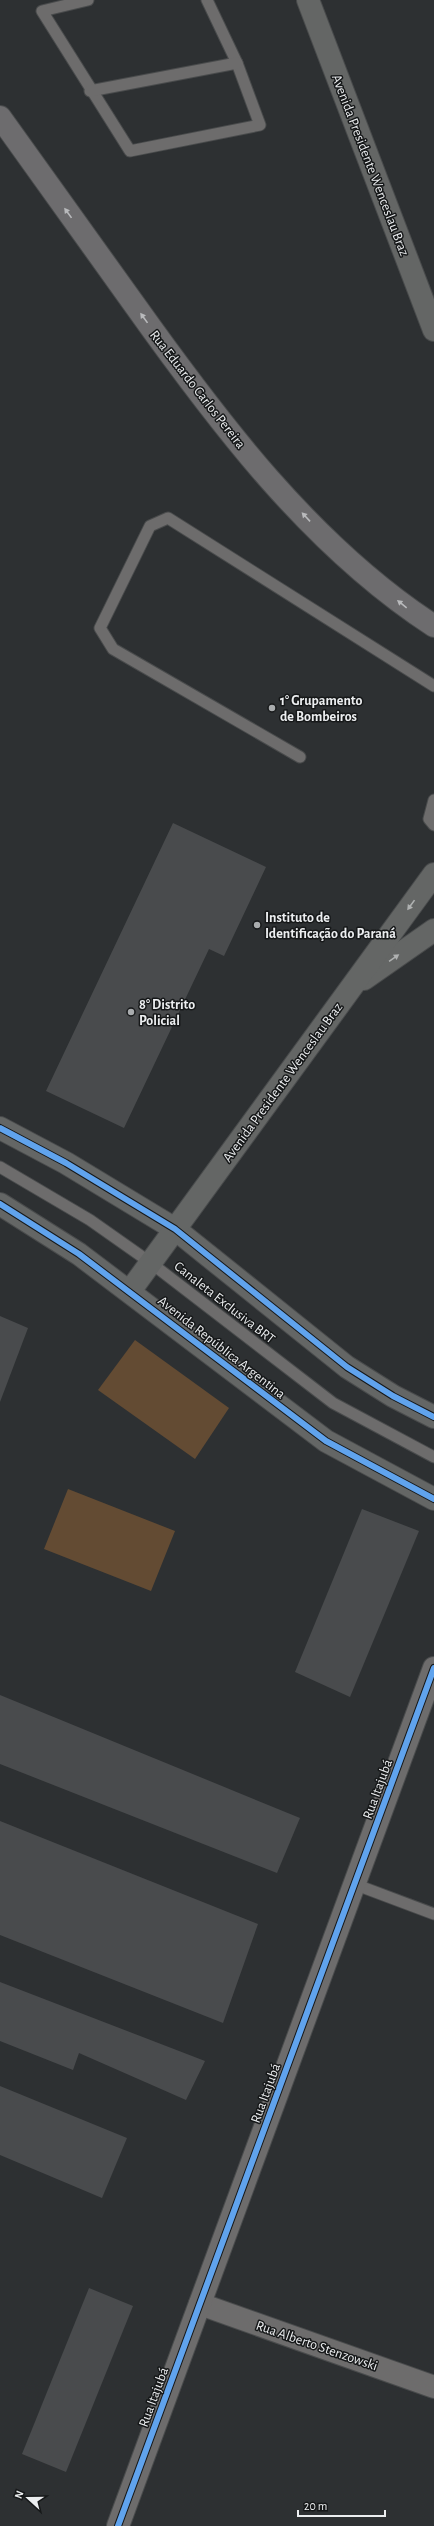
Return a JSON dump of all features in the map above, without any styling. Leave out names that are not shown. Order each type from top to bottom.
[{"type":"main road","name":"Rua Eduardo Carlos Pereira","points":[[0,117],[174,359],[266,474],[318,530],[363,572],[412,612],[434,626]]},
{"type":"street","name":"Avenida Presidente Wenceslau Braz","points":[[308,0],[434,330]]},
{"type":"street","name":"Avenida Presidente Wenceslau Braz","points":[[130,1291],[434,874]]},
{"type":"street","points":[[350,989],[434,930]]},
{"type":"street","points":[[0,1128],[66,1163],[175,1229],[347,1367],[393,1396],[434,1417]]},
{"type":"street","name":"Avenida República Argentina","points":[[0,1204],[79,1254],[130,1291],[326,1441],[434,1499]]},
{"type":"street","name":"Rua Itajubá","points":[[118,2526],[434,1668]]},
{"type":"street","name":"Rua Alberto Stenzowski","points":[[200,2304],[434,2387]]},
{"type":"lane","points":[[88,0],[42,11],[90,91],[130,151],[260,125],[237,63],[207,0]]},
{"type":"lane","points":[[90,91],[237,63]]},
{"type":"lane","points":[[300,757],[113,649],[100,628],[150,526],[168,518],[434,686]]},
{"type":"lane","points":[[434,800],[429,819],[434,825]]},
{"type":"lane","name":"Canaleta Exclusiva BRT","points":[[0,1167],[90,1220],[151,1263],[314,1390],[355,1416],[434,1457]]},
{"type":"lane","points":[[354,1884],[434,1914]]},
{"type":"shaded area","points":[[135,1340],[229,1408],[195,1459],[98,1390]]},
{"type":"shaded area","points":[[68,1489],[175,1531],[151,1591],[44,1549]]},
{"type":"building","name":"8° Distrito Policial","points":[[173,823],[266,867],[224,956],[209,949],[124,1128],[46,1091]]},
{"type":"building","points":[[0,1316],[28,1328],[0,1402]]},
{"type":"building","points":[[362,1509],[419,1531],[350,1697],[295,1672]]},
{"type":"building","points":[[0,1695],[300,1818],[277,1873],[0,1764]]},
{"type":"building","points":[[0,1821],[258,1924],[223,2023],[0,1935]]},
{"type":"building","points":[[0,1982],[205,2061],[186,2100],[79,2053],[73,2070],[0,2041]]},
{"type":"building","points":[[0,2086],[127,2138],[102,2198],[0,2155]]},
{"type":"building","points":[[89,2288],[133,2306],[66,2472],[22,2454]]},
{"type":"cycle path","points":[[0,1128],[66,1163],[175,1229],[347,1367],[393,1396],[434,1417]]},
{"type":"cycle path","points":[[0,1204],[79,1254],[326,1441],[434,1499]]},
{"type":"cycle path","points":[[118,2526],[434,1668]]},
{"type":"place","name":"1° Grupamento de Bombeiros","points":[[272,708]]},
{"type":"place","name":"Instituto de Identificação do Paraná","points":[[257,925]]},
{"type":"place","name":"8° Distrito Policial","points":[[131,1012]]}]
